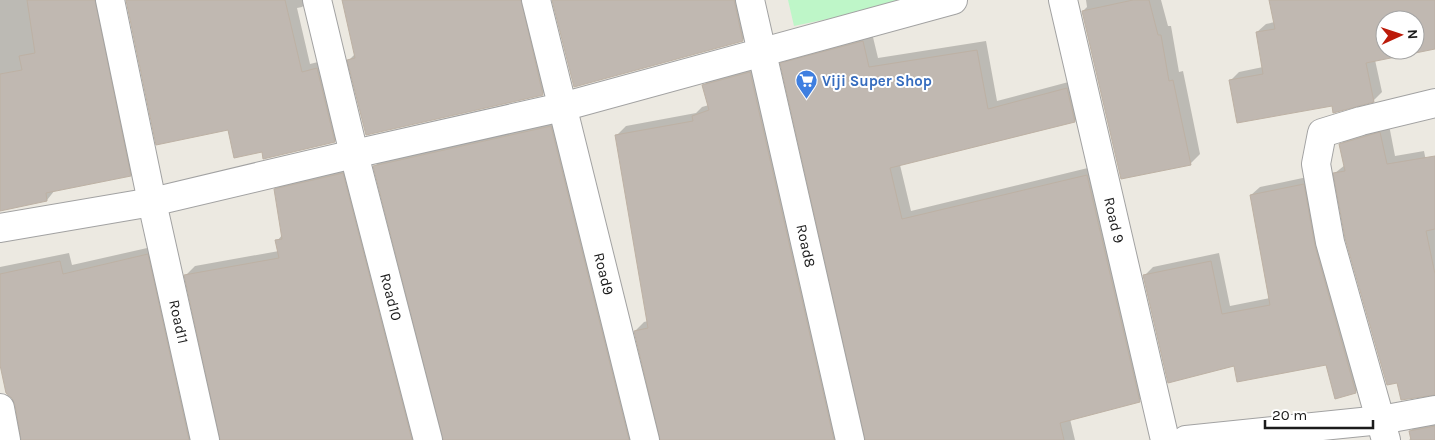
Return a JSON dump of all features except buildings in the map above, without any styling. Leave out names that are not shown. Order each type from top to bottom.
[{"type":"street","name":"Road11","points":[[110,0],[152,202],[205,440]]},
{"type":"street","name":"Road10","points":[[317,0],[354,154],[428,440]]},
{"type":"street","name":"Road9","points":[[536,0],[645,440]]},
{"type":"street","name":"Road8","points":[[750,0],[850,440]]},
{"type":"street","points":[[0,228],[152,202],[562,107],[954,0]]},
{"type":"street","name":"Road 9","points":[[1062,0],[1165,440]]},
{"type":"street","points":[[1384,430],[1330,242],[1316,164],[1322,133],[1362,120],[1435,103]]},
{"type":"street","points":[[0,408],[6,440]]},
{"type":"street","points":[[1186,440],[1384,430],[1435,410]]},
{"type":"green space","points":[[788,0],[918,0],[794,26]]},
{"type":"place","name":"Viji Super Shop","points":[[806,100]]}]
